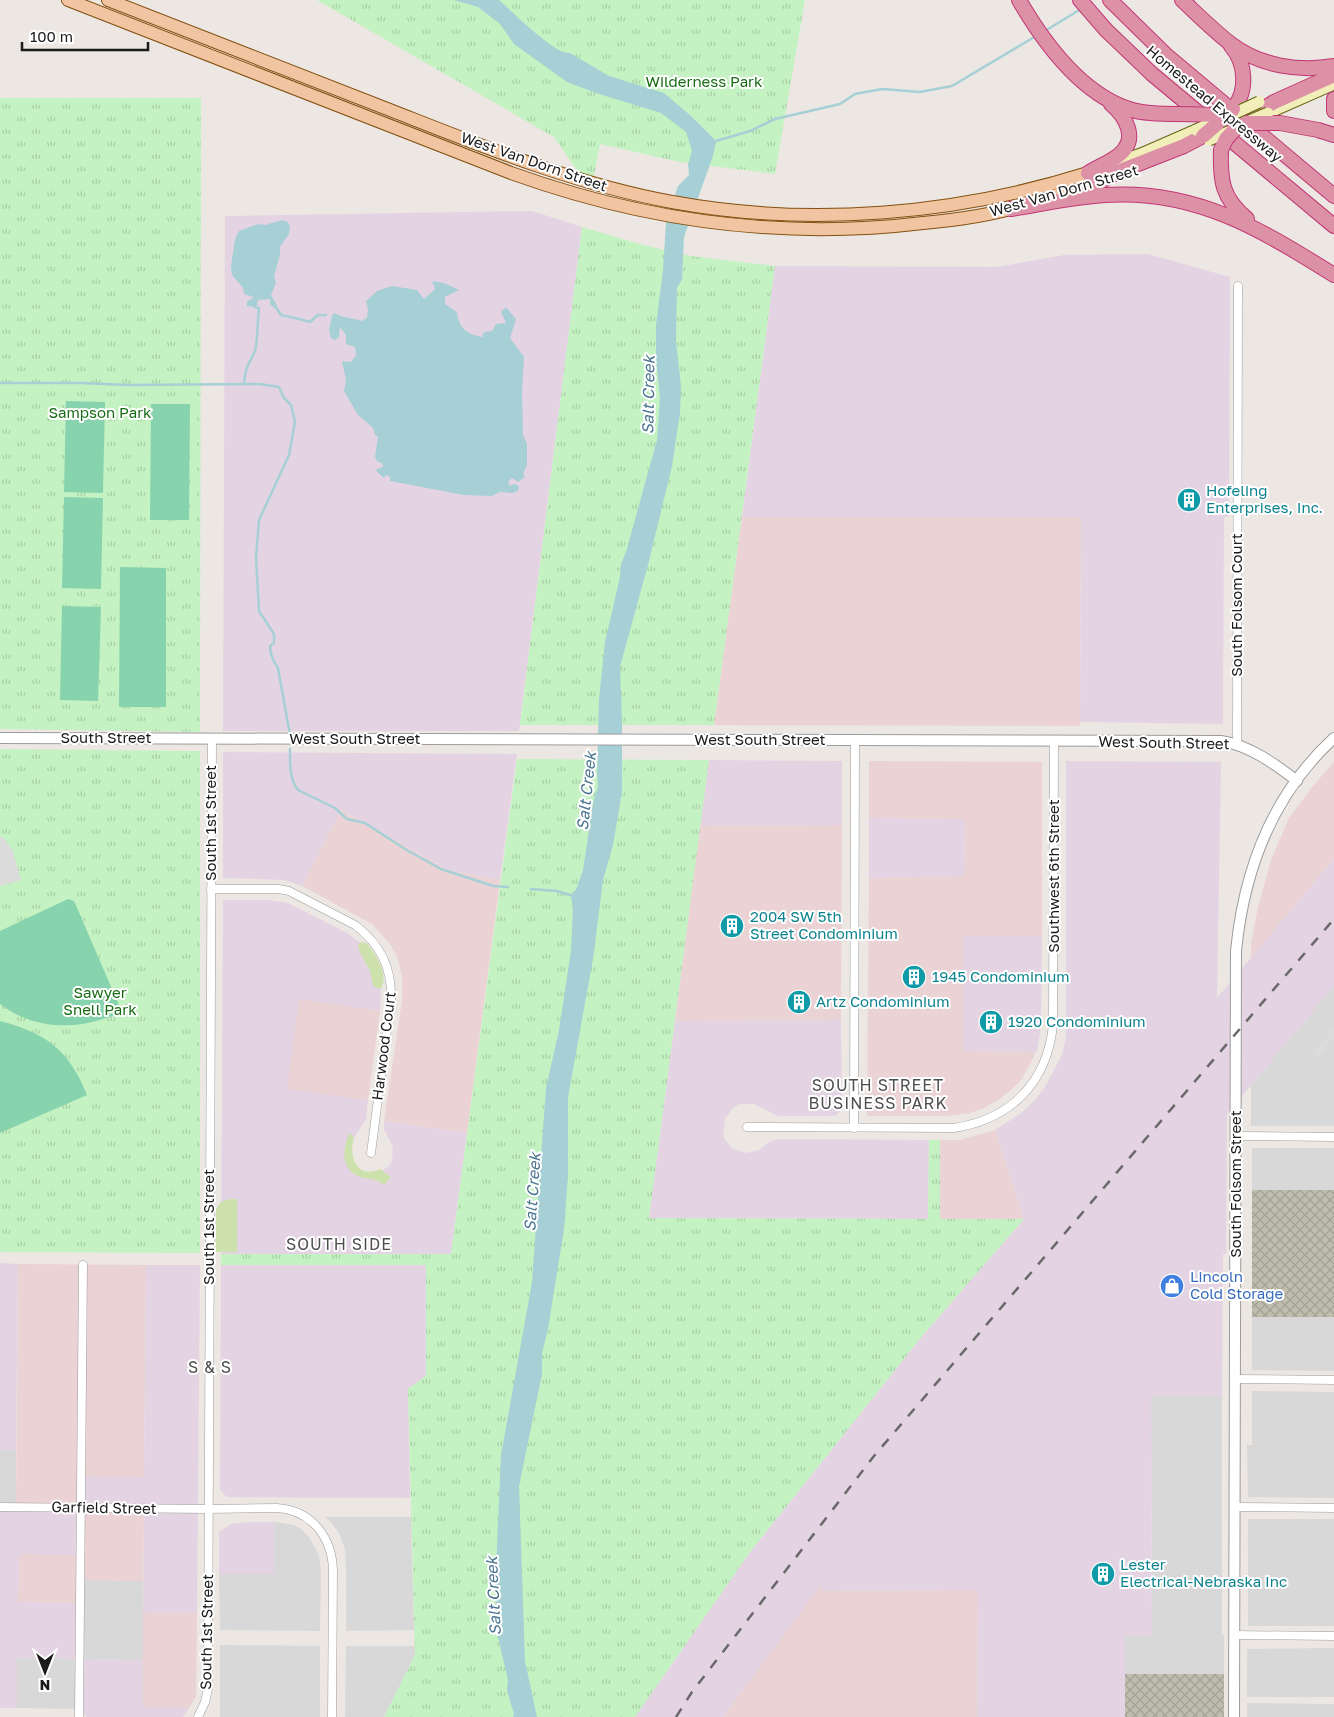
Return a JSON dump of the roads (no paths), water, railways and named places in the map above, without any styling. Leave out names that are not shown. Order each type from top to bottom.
[{"type":"highway","points":[[1019,0],[1051,48],[1076,75],[1124,118],[1129,133],[1128,141],[1120,154],[1091,179]]},
{"type":"highway","name":"Homestead Expressway","points":[[1080,0],[1106,30],[1152,74],[1334,226]]},
{"type":"highway","name":"Homestead Expressway","points":[[1110,0],[1164,54],[1334,196]]},
{"type":"highway","points":[[1182,0],[1209,25],[1243,52],[1270,63],[1305,69],[1334,67]]},
{"type":"highway","points":[[1222,36],[1238,56],[1243,76],[1243,89],[1236,106],[1245,117]]},
{"type":"highway","points":[[1091,179],[1120,171],[1184,146],[1203,135],[1334,75]]},
{"type":"highway","points":[[1093,89],[1111,101],[1133,110],[1245,117],[1318,130],[1334,135]]},
{"type":"highway","points":[[1334,99],[1334,111]]},
{"type":"highway","points":[[1245,117],[1226,139],[1221,150],[1220,174],[1226,194],[1238,211],[1266,234]]},
{"type":"highway","points":[[1011,209],[1106,195],[1152,196],[1180,201],[1214,210],[1234,218],[1266,234],[1334,275]]},
{"type":"main road","name":"West Van Dorn Street","points":[[68,0],[511,173],[608,203],[659,214],[740,225],[808,229],[881,227],[949,220],[1011,209],[1091,179]]},
{"type":"main road","name":"West Van Dorn Street","points":[[108,0],[533,165],[611,188],[673,202],[749,212],[855,214],[942,206],[1091,179]]},
{"type":"main road","points":[[1245,117],[1334,67]]},
{"type":"main road","points":[[1245,117],[1334,84]]},
{"type":"street","name":"South Folsom Court","points":[[1236,744],[1238,286]]},
{"type":"street","name":"South Street","points":[[0,738],[212,739]]},
{"type":"street","name":"South Folsom Street","points":[[1234,1717],[1236,951],[1246,888],[1260,846],[1278,809],[1297,781],[1314,758],[1334,738]]},
{"type":"street","name":"West South Street","points":[[212,739],[1222,741],[1236,744],[1264,758],[1297,781]]},
{"type":"street","name":"South 1st Street","points":[[199,1716],[208,1689],[212,739]]},
{"type":"street","points":[[854,1128],[855,740]]},
{"type":"street","name":"Southwest 6th Street","points":[[747,1127],[954,1128],[969,1125],[998,1114],[1011,1106],[1024,1094],[1042,1069],[1052,1040],[1054,741]]},
{"type":"street","name":"Harwood Court","points":[[211,889],[279,889],[290,892],[355,925],[365,932],[380,950],[390,976],[391,999],[371,1153]]},
{"type":"street","points":[[1236,1136],[1334,1137]]},
{"type":"street","points":[[79,1717],[82,1265]]},
{"type":"street","points":[[1235,1379],[1334,1380]]},
{"type":"street","name":"Garfield Street","points":[[0,1507],[278,1508],[297,1513],[320,1529],[332,1555],[332,1717]]},
{"type":"street","points":[[1235,1508],[1334,1508]]},
{"type":"street","points":[[1234,1635],[1334,1636]]},
{"type":"water","points":[[454,0],[499,0],[554,47],[563,52],[570,53],[609,76],[664,93],[716,141],[713,156],[684,237],[682,279],[677,288],[676,341],[681,386],[680,413],[672,466],[649,561],[620,667],[622,792],[613,845],[603,880],[593,959],[568,1097],[568,1176],[564,1229],[548,1329],[542,1353],[542,1374],[519,1486],[525,1661],[537,1717],[513,1717],[514,1714],[507,1691],[508,1680],[497,1633],[495,1590],[501,1455],[532,1282],[546,1088],[559,1030],[571,951],[573,908],[571,894],[576,890],[583,870],[593,803],[598,786],[599,699],[605,642],[620,577],[621,564],[657,440],[660,399],[656,357],[656,325],[663,270],[666,223],[678,186],[689,175],[688,164],[692,151],[686,132],[661,113],[567,82],[514,44],[500,24],[478,7]]},
{"type":"water","points":[[282,220],[288,222],[290,227],[289,234],[280,247],[280,255],[274,276],[276,283],[271,295],[277,306],[273,307],[270,304],[270,299],[258,300],[255,307],[247,306],[247,302],[254,297],[244,294],[243,288],[232,275],[231,266],[235,239],[239,231],[258,224],[265,225]]},
{"type":"water","points":[[432,281],[444,283],[459,290],[445,297],[445,304],[457,312],[462,327],[472,334],[482,337],[484,332],[492,331],[496,324],[506,323],[501,312],[506,307],[516,319],[510,338],[524,357],[522,392],[523,435],[527,444],[527,466],[523,473],[525,477],[518,482],[512,478],[508,482],[510,486],[514,484],[519,486],[518,491],[512,493],[500,492],[492,496],[464,495],[390,481],[390,477],[386,475],[384,478],[375,470],[383,467],[383,464],[377,461],[375,457],[378,436],[375,435],[373,428],[358,415],[344,391],[346,381],[342,361],[351,362],[356,355],[355,347],[346,344],[346,335],[340,327],[339,337],[335,340],[331,338],[329,330],[332,315],[335,313],[361,321],[367,318],[368,309],[366,301],[377,291],[392,286],[417,290],[424,299],[435,289]]},
{"type":"waterway","points":[[1045,31],[1081,9]]},
{"type":"waterway","points":[[714,143],[750,131],[775,119],[840,104],[855,94],[882,89],[920,92],[952,86],[1036,36]]},
{"type":"waterway","points":[[275,306],[281,315],[310,322],[318,315],[326,315]]},
{"type":"waterway","points":[[244,384],[246,370],[256,348],[259,308],[255,307]]},
{"type":"waterway","points":[[0,383],[126,385],[260,384],[279,387],[284,398],[291,405],[295,422],[289,455],[259,520],[256,558],[259,611],[274,634],[274,643],[270,646],[273,660],[278,668],[290,735]]},
{"type":"waterway","points":[[290,749],[292,776],[298,790],[335,808],[347,819],[365,823],[405,849],[441,869],[493,886],[508,887]]},
{"type":"waterway","points":[[531,889],[557,891],[573,896]]},
{"type":"railway","points":[[676,1717],[692,1692],[874,1456],[1334,919]]},
{"type":"place","name":"Hofeling Enterprises, Inc.","points":[[1189,500]]},
{"type":"place","name":"2004 SW 5th Street Condominium","points":[[732,926]]},
{"type":"place","name":"1945 Condominium","points":[[914,977]]},
{"type":"place","name":"Artz Condominium","points":[[799,1002]]},
{"type":"place","name":"1920 Condominium","points":[[991,1022]]},
{"type":"place","name":"Lincoln Cold Storage","points":[[1172,1286]]},
{"type":"place","name":"Lester Electrical-Nebraska Inc","points":[[1103,1574]]},
{"type":"district","name":"SOUTH STREET BUSINESS PARK","points":[[878,1094]]},
{"type":"district","name":"SOUTH SIDE","points":[[339,1244]]},
{"type":"district","name":"S & S","points":[[210,1367]]},
{"type":"park label","name":"Wilderness Park","points":[[704,82]]},
{"type":"park label","name":"Sampson Park","points":[[100,413]]},
{"type":"park label","name":"Sawyer Snell Park","points":[[100,1002]]},
{"type":"water label","name":"Salt Creek","points":[[648,395]]},
{"type":"water label","name":"Salt Creek","points":[[586,791]]},
{"type":"water label","name":"Salt Creek","points":[[532,1192]]},
{"type":"water label","name":"Salt Creek","points":[[493,1596]]}]
